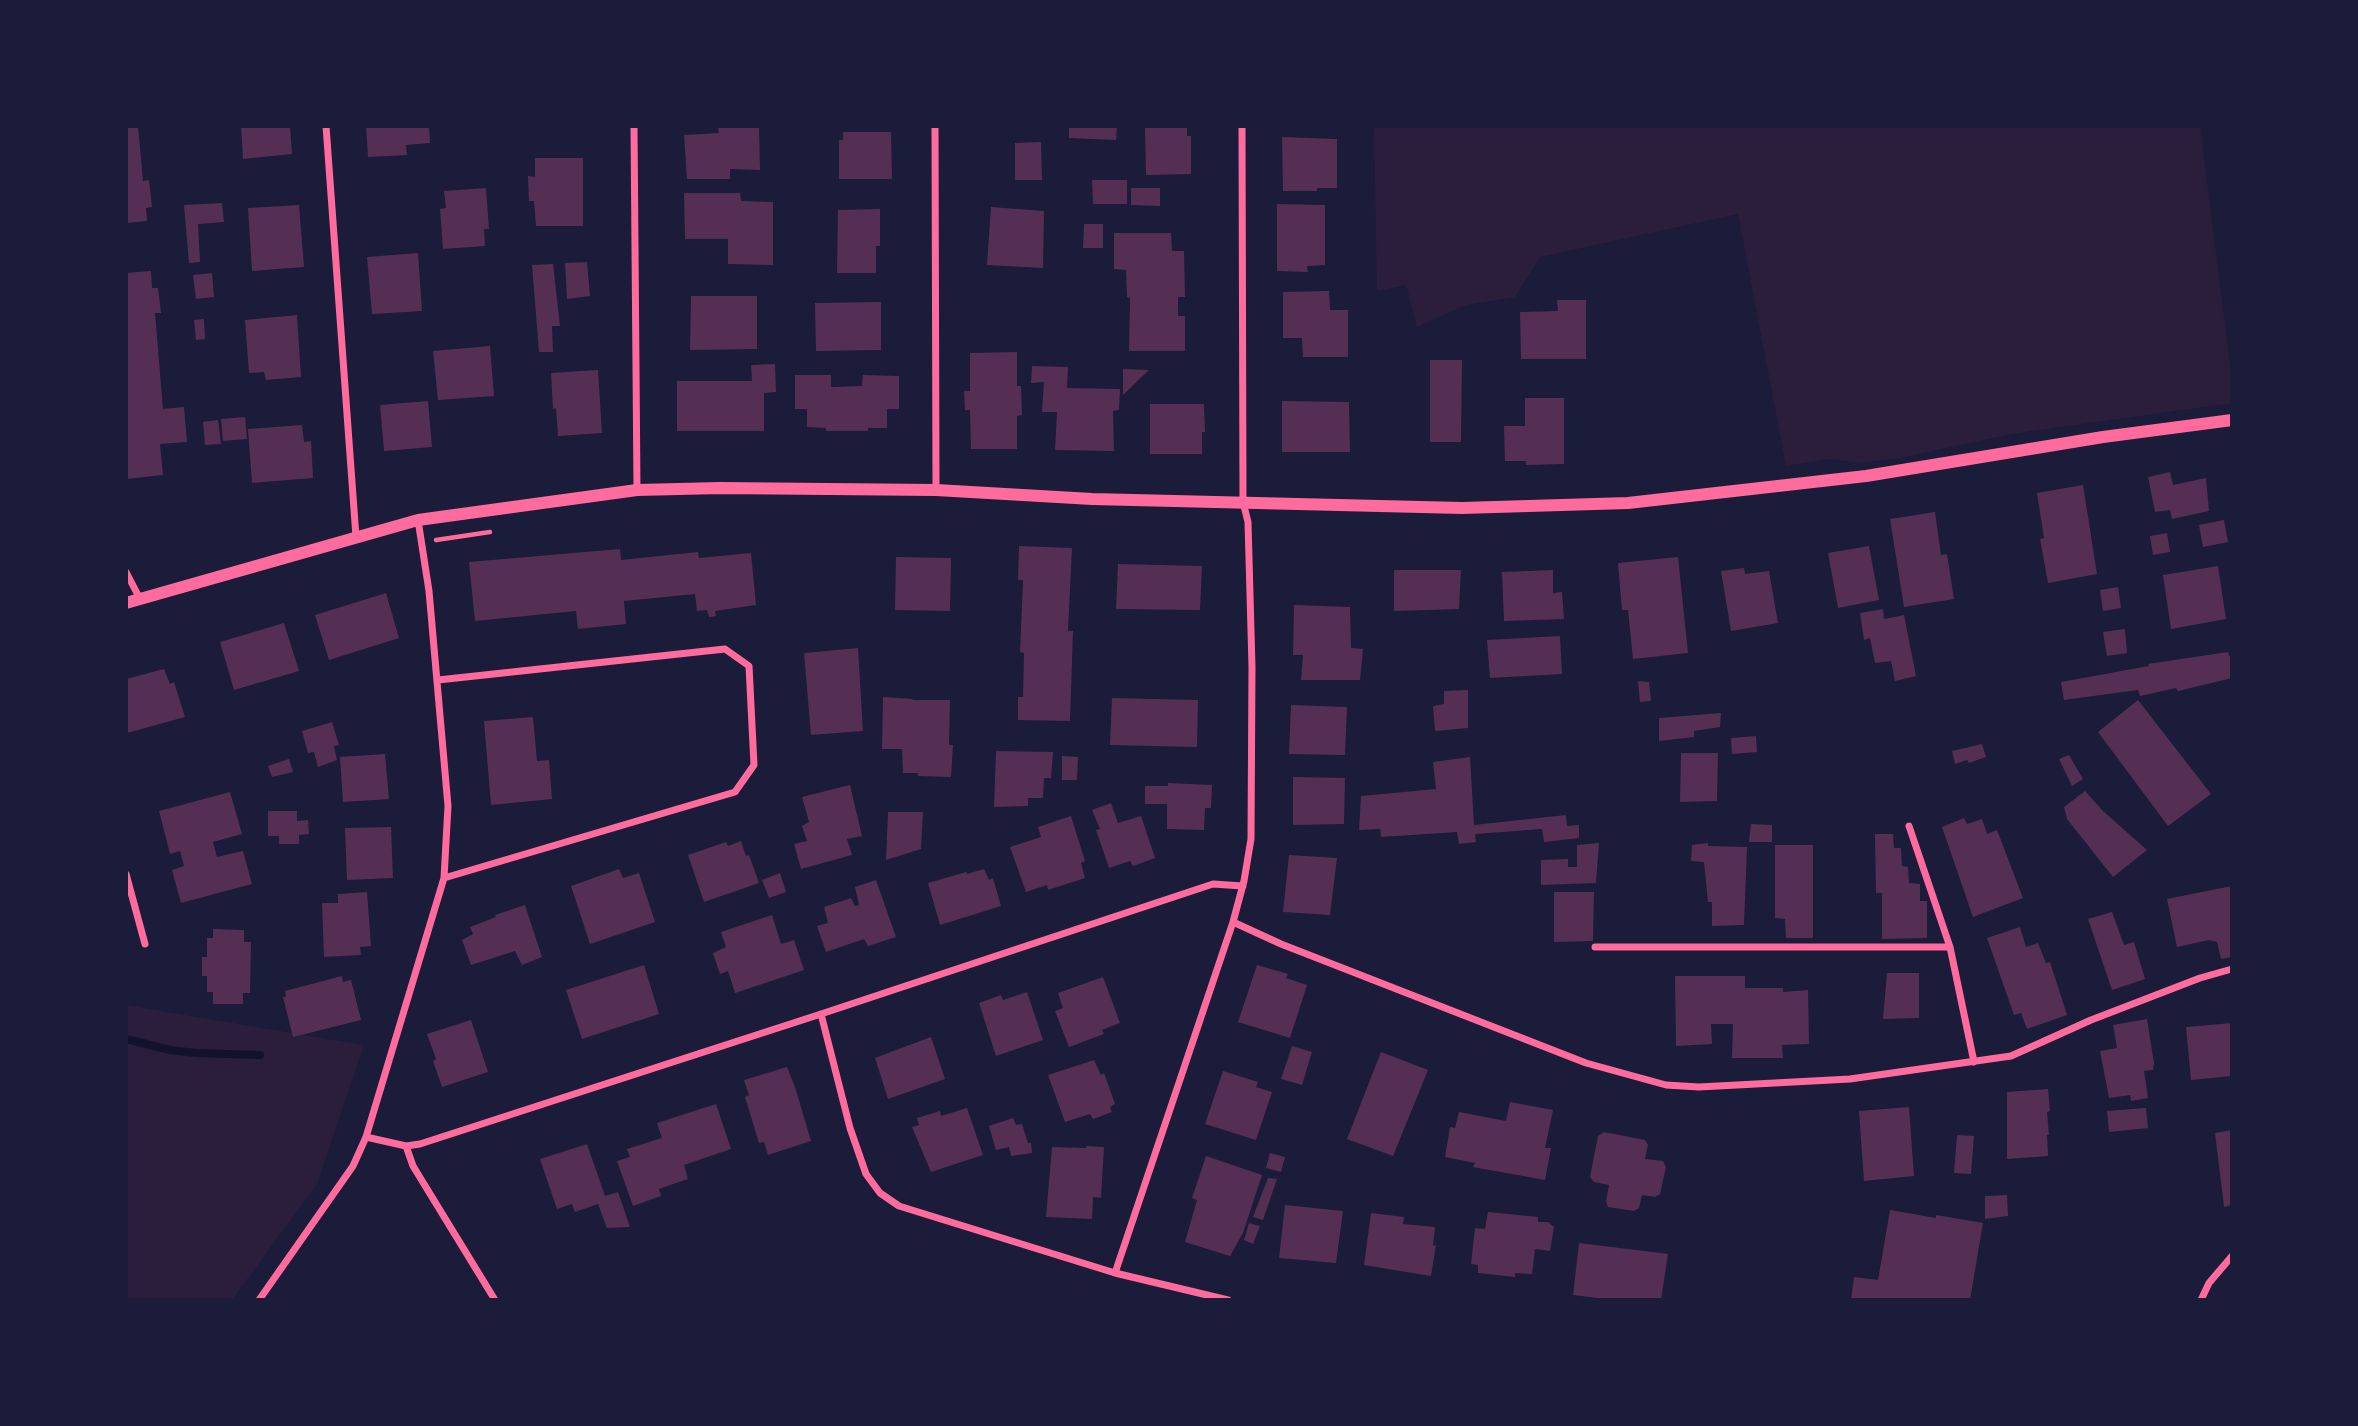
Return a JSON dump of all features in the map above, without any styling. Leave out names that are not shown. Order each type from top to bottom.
[{"type":"street","points":[[326,126],[356,537]]},
{"type":"street","points":[[634,126],[637,490]]},
{"type":"street","points":[[935,126],[936,490]]},
{"type":"street","points":[[1115,1273],[1233,922],[1243,886],[1251,839],[1252,667],[1248,522],[1243,502],[1242,126]]},
{"type":"street","points":[[126,603],[418,520],[637,490],[936,490],[1092,499],[1462,508],[1628,503],[1866,476],[2232,419]]},
{"type":"street","points":[[259,1300],[352,1166],[366,1137],[444,878],[448,806],[429,591],[418,520]]},
{"type":"street","points":[[126,572],[140,599]]},
{"type":"street","points":[[438,680],[725,649],[749,666],[754,765],[735,792],[444,878]]},
{"type":"street","points":[[1909,826],[1950,947],[1974,1062]]},
{"type":"street","points":[[126,874],[145,944]]},
{"type":"street","points":[[366,1137],[406,1146],[433,1140],[1213,884],[1243,886]]},
{"type":"street","points":[[1233,922],[1281,944],[1586,1063],[1666,1085],[1699,1087],[1850,1079],[2011,1056],[2127,1006],[2200,978],[2232,970]]},
{"type":"street","points":[[1595,947],[1950,947]]},
{"type":"street","points":[[821,1014],[850,1128],[866,1174],[880,1193],[898,1206],[1115,1273],[1228,1300]]},
{"type":"street","points":[[406,1146],[413,1166],[495,1300]]},
{"type":"street","points":[[2201,1300],[2209,1283],[2232,1256]]},
{"type":"shaded area","points":[[1374,126],[2200,126],[2232,380],[2232,403],[2011,434],[1900,458],[1859,463],[1830,459],[1786,466],[1738,214],[1540,257],[1515,297],[1466,305],[1417,327],[1406,285],[1377,291]]},
{"type":"shaded area","points":[[126,1005],[364,1045],[317,1184],[232,1300],[126,1300]]},
{"type":"building","points":[[126,126],[138,126],[143,181],[149,180],[152,207],[146,208],[147,221],[126,223]]},
{"type":"building","points":[[241,126],[290,126],[292,154],[243,159]]},
{"type":"building","points":[[366,126],[429,126],[430,143],[406,145],[407,155],[368,157]]},
{"type":"building","points":[[1069,126],[1117,126],[1116,140],[1069,138]]},
{"type":"building","points":[[1145,126],[1187,126],[1187,136],[1191,136],[1191,174],[1146,175]]},
{"type":"building","points":[[718,127],[759,127],[760,170],[730,169],[730,179],[687,179],[684,135],[719,133]]},
{"type":"building","points":[[843,132],[891,132],[892,179],[839,179],[839,140],[843,140]]},
{"type":"building","points":[[1282,137],[1337,139],[1337,188],[1283,191]]},
{"type":"building","points":[[1041,142],[1042,180],[1015,180],[1015,143]]},
{"type":"building","points":[[535,158],[583,158],[583,226],[536,226],[534,201],[529,201],[528,176],[535,177]]},
{"type":"building","points":[[1092,180],[1127,180],[1127,204],[1093,204]]},
{"type":"building","points":[[486,188],[489,229],[484,229],[485,246],[443,249],[440,209],[446,208],[444,191]]},
{"type":"building","points":[[1131,188],[1160,188],[1160,206],[1131,205]]},
{"type":"building","points":[[684,193],[740,193],[741,201],[773,202],[773,265],[728,264],[728,239],[685,239]]},
{"type":"building","points":[[222,203],[224,222],[198,224],[200,262],[189,263],[184,205]]},
{"type":"building","points":[[1277,204],[1325,205],[1325,265],[1307,266],[1308,272],[1277,271]]},
{"type":"building","points":[[299,205],[304,267],[252,271],[248,208]]},
{"type":"building","points":[[991,207],[1044,211],[1043,268],[987,265]]},
{"type":"building","points":[[880,209],[880,246],[876,246],[876,273],[837,273],[838,210]]},
{"type":"building","points":[[1084,224],[1103,224],[1103,248],[1083,248]]},
{"type":"building","points":[[1114,233],[1171,233],[1172,251],[1184,251],[1185,297],[1178,297],[1178,316],[1185,316],[1185,351],[1129,351],[1130,298],[1127,297],[1126,270],[1114,269]]},
{"type":"building","points":[[418,253],[422,311],[372,314],[367,257]]},
{"type":"building","points":[[587,262],[590,296],[567,299],[565,263]]},
{"type":"building","points":[[553,264],[560,326],[552,326],[553,352],[539,352],[532,265]]},
{"type":"building","points":[[151,271],[152,288],[158,288],[161,313],[155,313],[163,409],[184,407],[187,442],[160,444],[163,475],[126,479],[126,273]]},
{"type":"building","points":[[212,273],[214,297],[196,299],[193,275]]},
{"type":"building","points":[[1329,291],[1330,310],[1348,310],[1348,357],[1303,357],[1302,338],[1283,338],[1283,292]]},
{"type":"building","points":[[691,296],[757,296],[757,349],[690,350]]},
{"type":"building","points":[[1557,300],[1586,300],[1586,359],[1521,359],[1520,312],[1558,311]]},
{"type":"building","points":[[881,302],[881,350],[816,351],[815,303]]},
{"type":"building","points":[[297,315],[301,377],[266,380],[264,372],[249,373],[245,320]]},
{"type":"building","points":[[204,319],[205,339],[196,340],[194,320]]},
{"type":"building","points":[[490,346],[494,396],[438,400],[433,351]]},
{"type":"building","points":[[1017,352],[1017,386],[1021,386],[1022,415],[1017,416],[1017,449],[971,449],[970,410],[965,410],[964,391],[970,391],[970,353]]},
{"type":"building","points":[[1430,360],[1462,360],[1461,442],[1430,442]]},
{"type":"building","points":[[775,364],[776,392],[764,393],[764,431],[677,431],[677,381],[752,381],[751,365]]},
{"type":"building","points":[[1032,366],[1068,367],[1067,388],[1120,389],[1119,410],[1113,411],[1114,451],[1055,450],[1057,412],[1042,412],[1044,382],[1031,383]]},
{"type":"building","points":[[1123,369],[1149,370],[1123,395]]},
{"type":"building","points":[[598,370],[602,433],[558,436],[551,373]]},
{"type":"building","points":[[795,375],[831,375],[831,387],[862,386],[863,375],[899,376],[899,409],[887,409],[887,428],[826,431],[826,428],[807,427],[807,409],[795,409]]},
{"type":"building","points":[[1525,398],[1564,398],[1564,464],[1526,465],[1526,461],[1505,461],[1504,426],[1525,426]]},
{"type":"building","points":[[428,401],[432,447],[384,451],[380,405]]},
{"type":"building","points":[[1282,401],[1349,402],[1350,452],[1282,452]]},
{"type":"building","points":[[1150,404],[1204,404],[1205,432],[1202,432],[1202,454],[1150,454]]},
{"type":"building","points":[[245,417],[247,439],[223,441],[221,419]]},
{"type":"building","points":[[218,420],[221,444],[205,445],[203,422]]},
{"type":"building","points":[[302,425],[304,442],[311,441],[313,478],[252,483],[248,429]]},
{"type":"building","points":[[2170,472],[2173,485],[2206,478],[2209,511],[2172,519],[2170,510],[2155,512],[2148,477]]},
{"type":"building","points":[[2083,485],[2097,574],[2048,583],[2040,539],[2044,538],[2037,493]]},
{"type":"building","points":[[1935,512],[1941,555],[1947,554],[1954,599],[1904,607],[1890,519]]},
{"type":"building","points":[[2224,520],[2228,542],[2203,547],[2199,525]]},
{"type":"building","points":[[2167,533],[2170,552],[2153,555],[2150,536]]},
{"type":"building","points":[[1019,546],[1072,548],[1068,631],[1073,631],[1070,721],[1018,720],[1018,697],[1023,697],[1024,653],[1020,652],[1023,580],[1018,580]]},
{"type":"building","points":[[1869,546],[1879,600],[1838,608],[1828,553]]},
{"type":"building","points":[[620,549],[621,560],[698,552],[699,558],[751,553],[756,605],[715,611],[716,616],[709,617],[707,610],[697,611],[695,594],[624,601],[626,624],[578,629],[576,611],[475,621],[469,562]]},
{"type":"building","points":[[896,557],[951,558],[950,611],[895,610]]},
{"type":"building","points":[[1678,557],[1688,653],[1633,659],[1628,610],[1622,610],[1618,563]]},
{"type":"building","points":[[1118,564],[1202,566],[1200,610],[1116,609]]},
{"type":"building","points":[[2218,566],[2226,619],[2171,629],[2163,575]]},
{"type":"building","points":[[1744,568],[1745,574],[1769,571],[1778,623],[1731,631],[1721,571]]},
{"type":"building","points":[[1394,570],[1461,570],[1459,609],[1394,611]]},
{"type":"building","points":[[1553,570],[1553,593],[1562,592],[1564,619],[1504,621],[1502,572]]},
{"type":"building","points":[[2118,587],[2121,608],[2103,611],[2100,590]]},
{"type":"building","points":[[386,593],[399,638],[329,660],[315,615]]},
{"type":"building","points":[[1294,605],[1350,607],[1351,648],[1363,649],[1360,680],[1301,680],[1303,655],[1293,655]]},
{"type":"building","points":[[1883,609],[1884,619],[1904,615],[1916,676],[1895,681],[1891,661],[1875,663],[1870,638],[1864,640],[1860,613]]},
{"type":"building","points":[[284,623],[299,671],[234,690],[220,642]]},
{"type":"building","points":[[2125,629],[2127,653],[2107,656],[2103,632]]},
{"type":"building","points":[[1560,636],[1562,674],[1490,678],[1487,640]]},
{"type":"building","points":[[858,648],[863,731],[811,735],[804,653]]},
{"type":"building","points":[[2228,652],[2229,656],[2232,656],[2232,678],[2178,691],[2176,688],[2140,696],[2138,690],[2064,700],[2061,682],[2149,666],[2148,664]]},
{"type":"building","points":[[164,669],[170,684],[174,682],[185,717],[127,733],[126,679]]},
{"type":"building","points":[[1638,681],[1649,682],[1651,701],[1640,702]]},
{"type":"building","points":[[1468,690],[1468,728],[1435,731],[1433,706],[1444,704],[1444,691]]},
{"type":"building","points":[[883,697],[950,700],[949,745],[953,745],[951,777],[903,773],[902,749],[882,749]]},
{"type":"building","points":[[1112,698],[1198,700],[1197,747],[1110,745]]},
{"type":"building","points":[[2138,700],[2211,794],[2168,826],[2098,732]]},
{"type":"building","points":[[1291,705],[1347,707],[1345,755],[1289,754]]},
{"type":"building","points":[[1721,713],[1720,727],[1694,731],[1694,737],[1659,741],[1659,718]]},
{"type":"building","points":[[533,717],[537,761],[549,760],[552,799],[491,805],[484,721]]},
{"type":"building","points":[[332,722],[339,745],[334,746],[337,760],[318,767],[314,752],[308,753],[302,731]]},
{"type":"building","points":[[1756,736],[1757,752],[1732,754],[1731,738]]},
{"type":"building","points":[[1982,744],[1986,757],[1969,763],[1967,760],[1955,764],[1952,751]]},
{"type":"building","points":[[996,751],[1053,752],[1051,778],[1044,778],[1043,798],[1028,798],[1028,806],[994,807]]},
{"type":"building","points":[[1681,753],[1718,753],[1717,801],[1680,802]]},
{"type":"building","points":[[385,754],[389,799],[343,802],[340,757]]},
{"type":"building","points":[[2069,755],[2083,779],[2072,786],[2059,759]]},
{"type":"building","points":[[1062,756],[1078,757],[1077,780],[1062,780]]},
{"type":"building","points":[[1470,757],[1474,825],[1566,815],[1567,826],[1579,825],[1579,838],[1544,842],[1542,829],[1475,834],[1476,842],[1459,844],[1457,832],[1381,837],[1380,829],[1359,830],[1361,796],[1436,789],[1433,762]]},
{"type":"building","points":[[289,759],[293,772],[272,777],[268,766]]},
{"type":"building","points":[[1293,777],[1345,778],[1344,824],[1293,825]]},
{"type":"building","points":[[1168,783],[1212,785],[1211,808],[1205,808],[1204,830],[1167,829],[1167,804],[1145,804],[1145,786],[1168,786]]},
{"type":"building","points":[[850,785],[862,836],[847,839],[852,855],[801,869],[794,844],[807,841],[802,826],[809,822],[802,797]]},
{"type":"building","points":[[2085,791],[2147,850],[2113,877],[2067,819],[2064,807]]},
{"type":"building","points":[[230,792],[242,834],[213,842],[217,857],[243,851],[252,884],[181,903],[172,870],[184,866],[180,851],[170,854],[159,811]]},
{"type":"building","points":[[1111,803],[1118,823],[1141,816],[1155,858],[1133,866],[1130,861],[1109,868],[1096,830],[1100,829],[1092,810]]},
{"type":"building","points":[[268,811],[297,811],[297,821],[308,820],[309,834],[299,835],[299,844],[279,844],[279,836],[268,836]]},
{"type":"building","points":[[888,812],[923,812],[921,849],[886,860]]},
{"type":"building","points":[[1071,816],[1085,861],[1081,863],[1085,878],[1048,890],[1047,885],[1026,892],[1010,847],[1041,837],[1038,827]]},
{"type":"building","points":[[1964,818],[1967,824],[1982,819],[1987,834],[1997,830],[2023,898],[1973,917],[1942,827]]},
{"type":"building","points":[[1751,824],[1772,825],[1772,842],[1749,842]]},
{"type":"building","points":[[391,827],[393,878],[347,880],[345,828]]},
{"type":"building","points":[[1875,834],[1893,834],[1894,848],[1901,848],[1902,866],[1908,867],[1909,883],[1920,884],[1920,901],[1927,901],[1927,938],[1882,939],[1882,893],[1876,893]]},
{"type":"building","points":[[741,841],[759,883],[704,902],[688,855],[726,842],[728,846]]},
{"type":"building","points":[[1599,843],[1596,883],[1541,885],[1541,860],[1568,859],[1568,867],[1577,867],[1577,845]]},
{"type":"building","points":[[1708,843],[1708,846],[1747,847],[1744,925],[1712,926],[1712,902],[1708,902],[1704,862],[1691,861],[1692,845]]},
{"type":"building","points":[[1775,845],[1813,845],[1813,938],[1786,938],[1785,919],[1775,918]]},
{"type":"building","points":[[1289,855],[1337,858],[1330,915],[1283,912]]},
{"type":"building","points":[[619,869],[623,878],[639,873],[655,922],[590,944],[571,886]]},
{"type":"building","points":[[984,869],[989,880],[993,878],[1001,906],[940,925],[928,883]]},
{"type":"building","points":[[780,873],[786,892],[769,898],[762,880]]},
{"type":"building","points":[[876,880],[896,937],[868,946],[864,939],[826,952],[817,926],[828,923],[824,907],[851,898],[855,906],[859,905],[855,887]]},
{"type":"building","points":[[2232,886],[2232,957],[2221,959],[2217,942],[2209,940],[2177,947],[2167,899]]},
{"type":"building","points":[[367,892],[371,946],[360,947],[361,955],[324,957],[322,903],[338,903],[338,894]]},
{"type":"building","points":[[1554,892],[1594,892],[1593,941],[1554,942]]},
{"type":"building","points":[[525,905],[542,957],[522,965],[515,951],[471,965],[462,940],[473,934],[470,927]]},
{"type":"building","points":[[2112,912],[2124,945],[2134,942],[2145,979],[2112,990],[2088,919]]},
{"type":"building","points":[[772,915],[781,944],[794,940],[804,970],[735,993],[728,971],[720,974],[713,953],[726,947],[721,932]]},
{"type":"building","points":[[2020,927],[2026,947],[2038,943],[2046,963],[2050,962],[2067,1015],[2027,1029],[2021,1013],[2014,1015],[1987,938]]},
{"type":"building","points":[[213,929],[244,930],[244,942],[251,942],[250,993],[243,993],[243,1004],[213,1004],[213,992],[207,992],[207,976],[202,976],[202,957],[207,957],[207,938],[213,938]]},
{"type":"building","points":[[644,965],[659,1014],[582,1039],[566,990]]},
{"type":"building","points":[[1257,965],[1288,974],[1286,978],[1307,985],[1290,1038],[1238,1022]]},
{"type":"building","points":[[1887,973],[1919,973],[1919,1018],[1883,1019]]},
{"type":"building","points":[[342,976],[343,982],[351,980],[361,1020],[293,1037],[283,997],[286,997],[285,991]]},
{"type":"building","points":[[1675,976],[1745,976],[1745,988],[1783,988],[1783,992],[1808,990],[1809,1044],[1782,1045],[1783,1058],[1732,1058],[1733,1024],[1711,1024],[1712,1044],[1676,1046]]},
{"type":"building","points":[[1103,977],[1120,1023],[1102,1030],[1104,1034],[1069,1047],[1055,1011],[1063,1008],[1058,993]]},
{"type":"building","points":[[1027,992],[1043,1040],[996,1056],[979,1003],[1001,995],[1003,1000]]},
{"type":"building","points":[[2147,1019],[2154,1063],[2153,1070],[2144,1071],[2148,1098],[2131,1101],[2130,1095],[2109,1098],[2100,1051],[2117,1048],[2113,1025]]},
{"type":"building","points":[[471,1020],[488,1072],[442,1087],[427,1034]]},
{"type":"building","points":[[2232,1023],[2232,1076],[2191,1080],[2186,1027]]},
{"type":"building","points":[[931,1037],[945,1079],[888,1099],[875,1058]]},
{"type":"building","points":[[1292,1046],[1312,1052],[1302,1085],[1281,1079]]},
{"type":"building","points":[[1381,1052],[1428,1070],[1393,1156],[1347,1139]]},
{"type":"building","points":[[1094,1060],[1101,1075],[1104,1073],[1115,1104],[1110,1107],[1112,1112],[1093,1119],[1090,1114],[1065,1122],[1048,1075]]},
{"type":"building","points":[[787,1067],[811,1141],[768,1155],[764,1142],[759,1143],[745,1097],[749,1095],[744,1080]]},
{"type":"building","points":[[1223,1071],[1258,1082],[1256,1087],[1272,1092],[1256,1140],[1205,1124]]},
{"type":"building","points":[[2048,1089],[2048,1156],[2007,1159],[2007,1092]]},
{"type":"building","points":[[1510,1102],[1553,1110],[1545,1148],[1551,1148],[1545,1180],[1473,1167],[1475,1163],[1445,1157],[1450,1127],[1455,1128],[1459,1112],[1506,1121]]},
{"type":"building","points":[[716,1104],[731,1149],[684,1165],[688,1179],[659,1189],[661,1196],[633,1206],[617,1161],[630,1157],[627,1149],[662,1138],[657,1123]]},
{"type":"building","points":[[1909,1107],[1914,1176],[1864,1181],[1859,1111]]},
{"type":"building","points":[[967,1108],[983,1155],[931,1172],[912,1127],[919,1125],[917,1118],[940,1111],[941,1116]]},
{"type":"building","points":[[2146,1108],[2148,1128],[2109,1132],[2107,1111]]},
{"type":"building","points":[[1013,1118],[1016,1125],[1022,1124],[1028,1143],[1031,1143],[1032,1153],[1011,1156],[1009,1147],[996,1150],[989,1126]]},
{"type":"building","points":[[2232,1130],[2232,1205],[2224,1207],[2215,1133]]},
{"type":"building","points":[[1604,1132],[1645,1140],[1648,1145],[1645,1159],[1663,1161],[1666,1167],[1660,1194],[1655,1197],[1642,1195],[1639,1208],[1634,1211],[1608,1207],[1606,1201],[1609,1185],[1594,1182],[1590,1177],[1598,1136]]},
{"type":"building","points":[[1957,1135],[1974,1136],[1971,1174],[1954,1173]]},
{"type":"building","points":[[587,1144],[605,1196],[618,1192],[630,1227],[607,1228],[598,1204],[575,1212],[572,1204],[557,1209],[540,1159]]},
{"type":"building","points":[[1052,1147],[1104,1147],[1101,1198],[1093,1197],[1092,1219],[1046,1217]]},
{"type":"building","points":[[1270,1153],[1285,1157],[1281,1172],[1266,1168]]},
{"type":"building","points":[[1206,1156],[1262,1175],[1243,1233],[1230,1256],[1185,1242],[1197,1200],[1192,1198]]},
{"type":"building","points":[[1268,1178],[1277,1179],[1263,1220],[1253,1217]]},
{"type":"building","points":[[2007,1195],[2008,1216],[1985,1219],[1985,1196]]},
{"type":"building","points":[[1285,1205],[1343,1211],[1336,1263],[1279,1258]]},
{"type":"building","points":[[1890,1210],[1983,1223],[1970,1300],[1851,1300],[1854,1277],[1878,1280]]},
{"type":"building","points":[[1488,1212],[1538,1217],[1538,1222],[1548,1222],[1554,1227],[1550,1251],[1535,1249],[1532,1274],[1515,1273],[1515,1277],[1478,1273],[1478,1265],[1471,1264],[1475,1228],[1485,1229]]},
{"type":"building","points":[[1371,1213],[1404,1217],[1403,1224],[1435,1227],[1433,1246],[1436,1245],[1431,1276],[1364,1265]]},
{"type":"building","points":[[1249,1223],[1260,1226],[1253,1244],[1244,1240]]},
{"type":"building","points":[[1579,1243],[1668,1254],[1661,1300],[1614,1300],[1573,1295]]},
{"type":"waterway","points":[[126,1039],[170,1050],[260,1055]]}]
